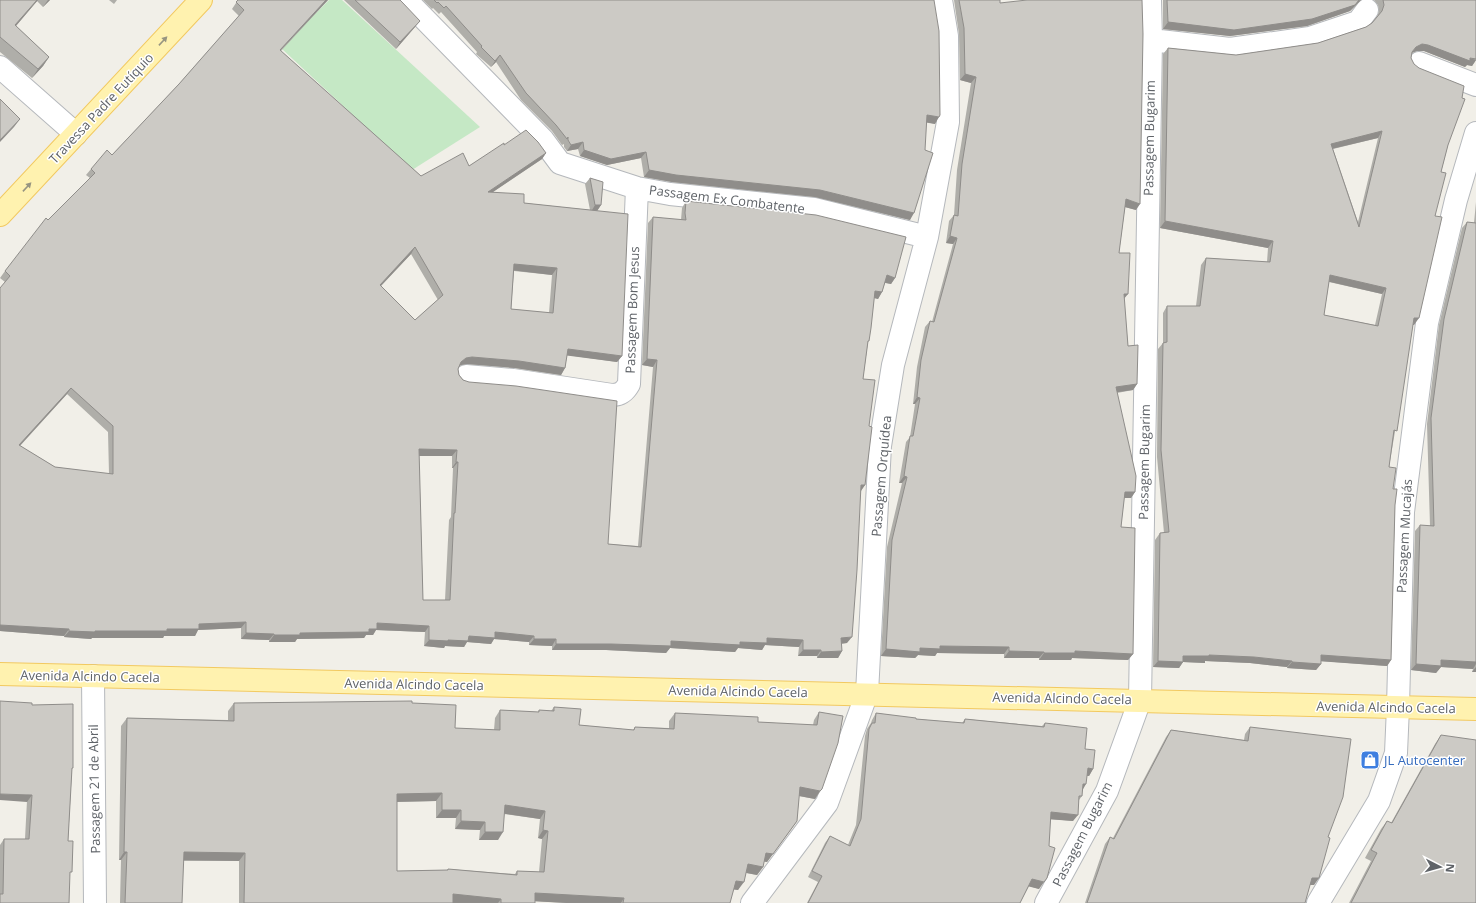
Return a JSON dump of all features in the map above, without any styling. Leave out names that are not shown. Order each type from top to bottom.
[{"type":"main road","name":"Travessa Padre Eutíquio","points":[[0,215],[201,0]]},
{"type":"main road","name":"Avenida Alcindo Cacela","points":[[0,674],[867,693],[1476,709]]},
{"type":"street","name":"Passagem Ex Combatente","points":[[406,0],[543,140],[560,163],[637,188],[670,194],[814,209],[927,236]]},
{"type":"street","name":"Passagem Orquídea","points":[[752,903],[827,802],[867,693],[880,446],[893,365],[927,236],[948,122],[947,36],[941,0]]},
{"type":"street","name":"Passagem Bugarim","points":[[1046,903],[1107,791],[1140,700],[1151,40],[1150,0]]},
{"type":"street","points":[[1151,40],[1230,49],[1310,38],[1358,22],[1367,10]]},
{"type":"street","points":[[1419,63],[1476,85]]},
{"type":"street","points":[[0,68],[76,134]]},
{"type":"street","name":"Passagem Mucajás","points":[[1318,903],[1379,801],[1396,753],[1403,512],[1427,323],[1456,200],[1476,133]]},
{"type":"street","name":"Passagem Bom Jesus","points":[[466,376],[514,380],[612,395],[618,395],[625,390],[629,384],[637,188]]},
{"type":"street","name":"Passagem 21 de Abril","points":[[93,676],[95,903]]},
{"type":"green space","points":[[329,0],[342,0],[480,127],[412,170],[281,48]]},
{"type":"building","points":[[0,0],[37,0],[15,25],[49,57],[38,69],[0,37]]},
{"type":"building","points":[[238,0],[326,0],[280,50],[421,176],[463,153],[469,166],[526,130],[546,153],[488,192],[524,194],[524,203],[628,214],[622,356],[568,349],[565,368],[519,361],[472,357],[466,358],[461,362],[458,369],[459,375],[463,380],[469,382],[516,386],[617,401],[608,544],[641,547],[657,360],[647,359],[653,217],[686,220],[686,201],[816,215],[906,237],[895,278],[887,275],[882,292],[875,291],[863,379],[875,380],[869,426],[872,427],[865,485],[861,485],[852,637],[841,638],[842,651],[821,652],[821,650],[803,650],[803,640],[767,638],[767,643],[740,642],[740,645],[671,641],[671,646],[556,644],[556,639],[534,639],[534,636],[495,632],[495,638],[469,636],[468,641],[429,640],[429,626],[377,623],[377,629],[369,629],[369,632],[300,633],[300,635],[246,633],[246,622],[199,624],[199,629],[95,632],[0,625],[0,288],[10,276],[5,271],[46,218],[48,220],[95,173],[91,169],[107,150],[112,155],[179,84],[244,10],[236,2]],"holes":[[[415,247],[443,295],[415,320],[380,285]],[[514,264],[557,268],[553,313],[511,309]],[[71,388],[113,426],[113,474],[55,467],[19,445]],[[419,449],[457,450],[456,462],[458,462],[450,600],[423,600]]]},
{"type":"building","points":[[355,0],[400,0],[420,21],[400,42]]},
{"type":"building","points":[[434,0],[934,0],[939,31],[940,115],[939,117],[927,115],[925,150],[933,153],[914,213],[820,190],[676,175],[649,170],[646,152],[611,159],[584,150],[583,142],[571,145],[568,137],[567,139],[526,93],[500,55],[495,61],[446,6],[444,8]]},
{"type":"building","points":[[959,0],[1000,0],[1000,3],[1027,0],[1142,0],[1143,34],[1140,204],[1126,199],[1119,253],[1130,253],[1128,294],[1124,294],[1128,346],[1138,345],[1137,384],[1116,387],[1136,476],[1135,492],[1125,492],[1121,527],[1135,528],[1133,654],[1075,651],[1075,653],[1044,653],[1009,651],[1009,647],[940,646],[940,649],[920,648],[920,652],[886,649],[892,540],[907,477],[904,476],[910,436],[913,436],[920,398],[917,397],[921,360],[930,321],[934,322],[957,238],[950,236],[954,215],[958,216],[962,164],[976,77],[965,74],[964,28]]},
{"type":"building","points":[[1167,0],[1359,0],[1355,5],[1312,19],[1234,30],[1168,22]]},
{"type":"building","points":[[1383,0],[1476,0],[1476,59],[1470,58],[1470,61],[1422,44],[1416,47],[1412,52],[1411,58],[1414,64],[1419,68],[1464,86],[1462,98],[1465,99],[1448,145],[1441,172],[1446,173],[1435,216],[1442,217],[1419,318],[1414,318],[1397,431],[1394,430],[1389,467],[1396,468],[1393,489],[1397,489],[1395,505],[1391,660],[1321,655],[1321,664],[1254,657],[1209,655],[1183,656],[1183,662],[1158,661],[1160,533],[1169,532],[1161,450],[1163,343],[1167,342],[1167,306],[1200,306],[1206,258],[1270,262],[1273,241],[1165,221],[1168,48],[1236,55],[1318,43],[1366,27],[1372,23],[1382,11],[1384,5]],"holes":[[[1382,131],[1359,227],[1331,144]],[[1330,275],[1386,288],[1378,326],[1324,315]]]},
{"type":"building","points":[[0,99],[20,119],[0,140]]},
{"type":"building","points":[[590,178],[603,182],[601,205],[595,205]]},
{"type":"building","points":[[1467,222],[1476,223],[1476,662],[1441,660],[1441,666],[1416,664],[1420,525],[1434,526],[1431,418],[1444,319]]},
{"type":"building","points":[[0,701],[32,703],[32,705],[73,704],[73,768],[68,841],[73,841],[69,903],[0,903],[0,894],[3,894],[4,839],[29,839],[32,795],[0,794]]},
{"type":"building","points":[[412,701],[412,703],[456,705],[455,728],[500,730],[500,710],[539,712],[539,710],[554,711],[554,707],[581,709],[579,725],[634,730],[635,727],[674,729],[675,713],[758,717],[758,722],[817,725],[819,712],[843,716],[838,743],[822,789],[820,791],[800,787],[797,821],[773,854],[766,853],[763,867],[748,864],[744,882],[736,881],[730,903],[623,903],[624,898],[535,893],[535,903],[501,903],[501,899],[453,894],[453,903],[244,903],[245,853],[184,852],[182,903],[125,903],[127,852],[124,852],[127,718],[234,721],[234,703]],"holes":[[[442,793],[442,810],[461,810],[461,821],[485,822],[485,832],[503,832],[505,805],[545,811],[543,830],[548,831],[544,872],[517,871],[517,875],[448,869],[397,871],[397,794]]]},
{"type":"building","points":[[876,713],[916,719],[964,723],[965,719],[1044,727],[1045,723],[1087,728],[1085,749],[1095,750],[1093,769],[1088,768],[1086,784],[1083,784],[1082,796],[1079,796],[1078,815],[1051,812],[1049,846],[1055,848],[1047,878],[1044,882],[1032,879],[1020,903],[808,903],[822,876],[812,871],[830,836],[850,846],[861,819],[869,729],[872,723],[875,723]]},
{"type":"building","points":[[1250,727],[1351,739],[1343,797],[1328,837],[1330,838],[1319,878],[1312,878],[1305,903],[1087,903],[1110,837],[1114,839],[1171,730],[1248,741]]},
{"type":"building","points":[[1441,735],[1476,740],[1476,903],[1351,903],[1377,853],[1371,850],[1387,821],[1392,823]]},
{"type":"place","name":"JL Autocenter","points":[[1370,760]]}]
